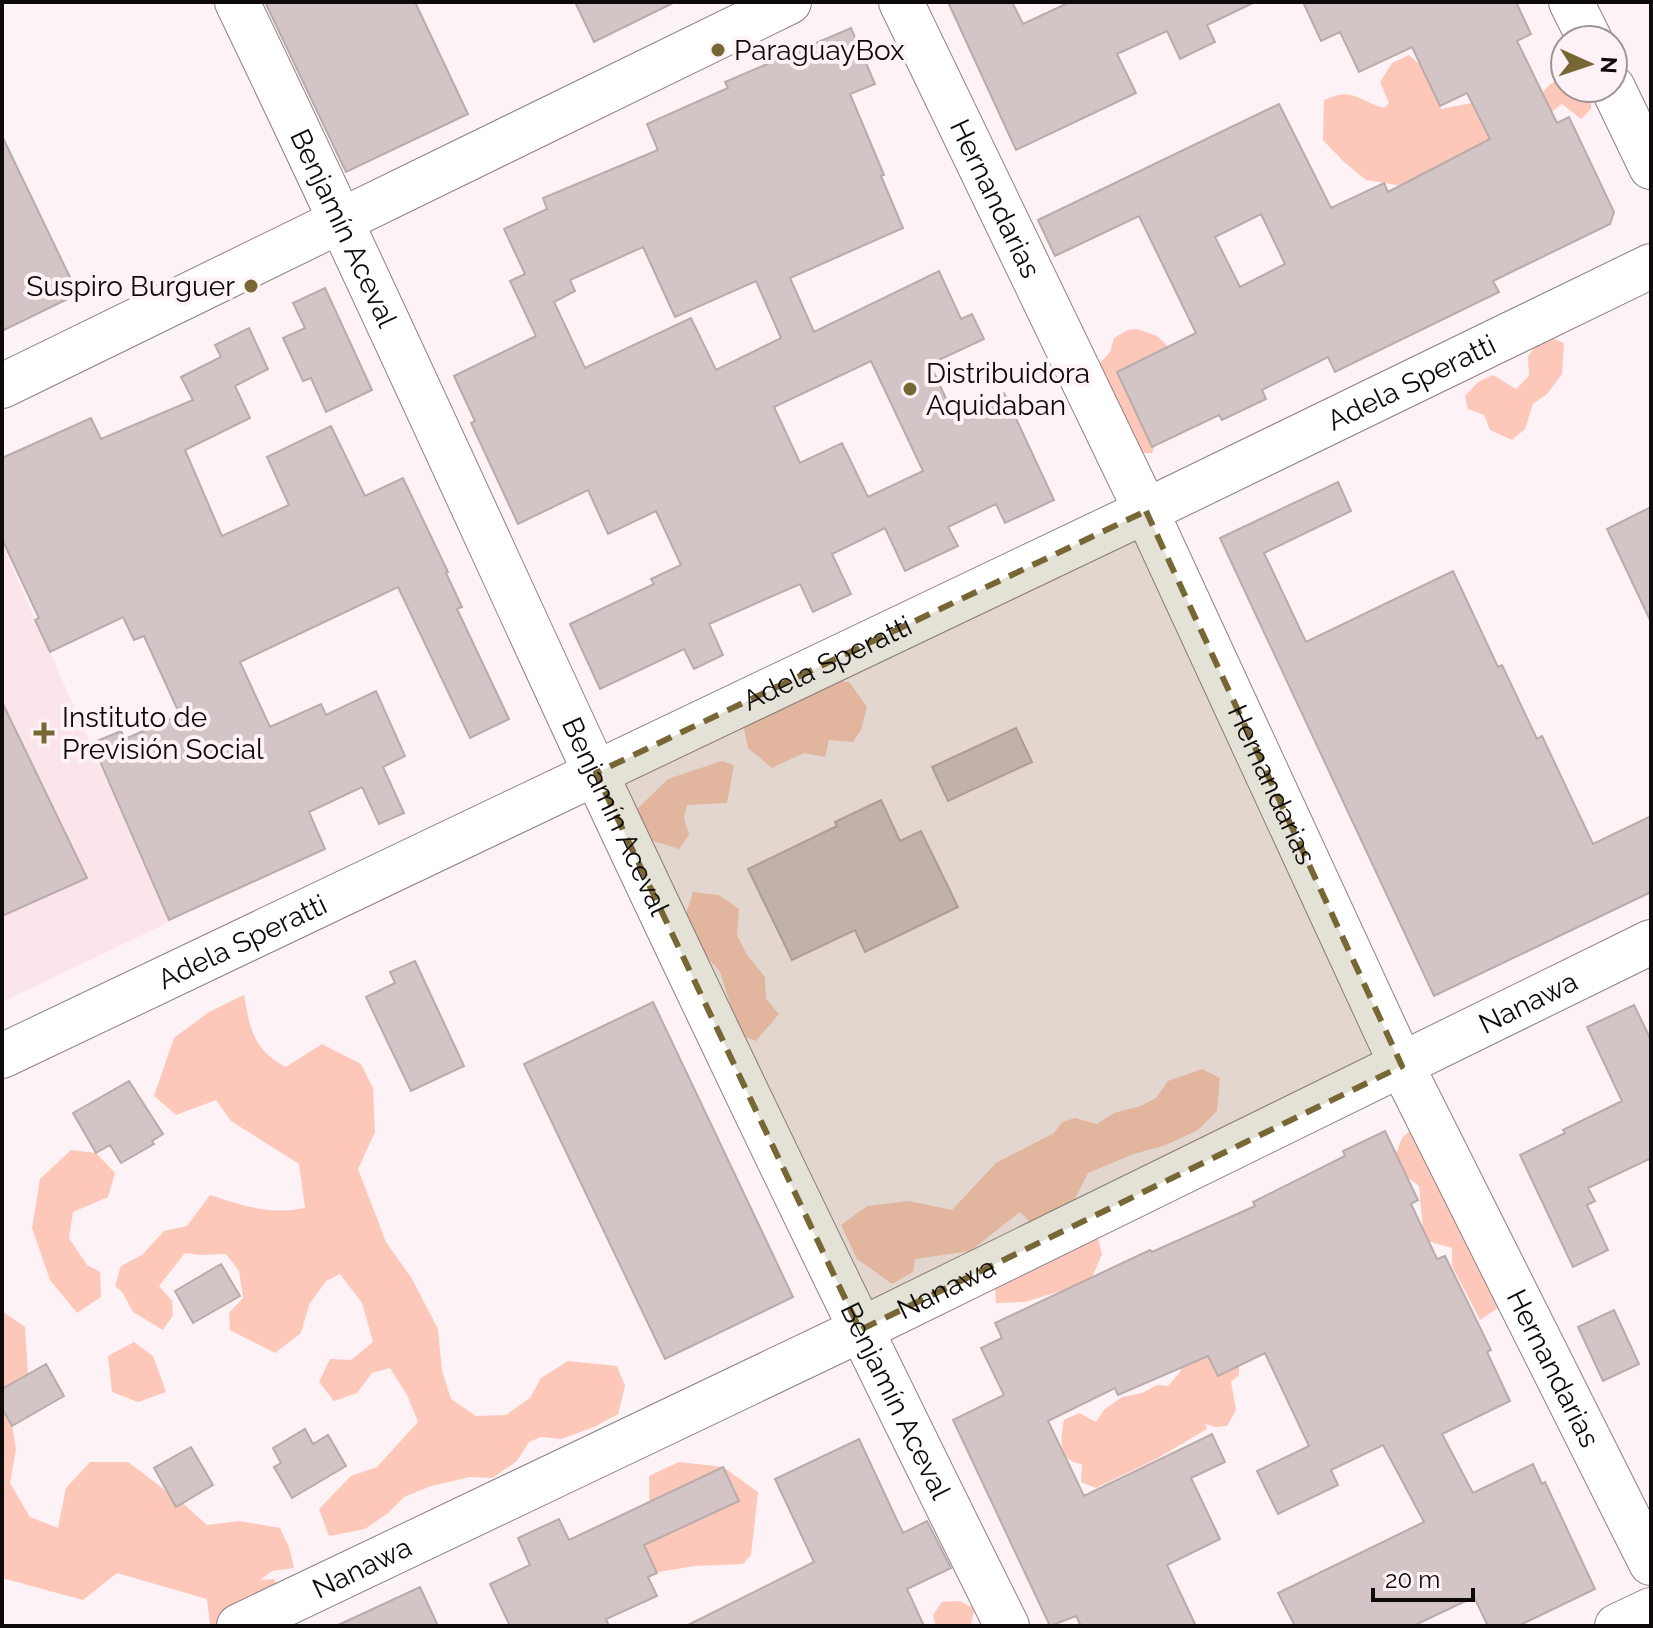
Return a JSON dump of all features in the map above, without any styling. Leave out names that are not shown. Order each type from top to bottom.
[{"type":"street","name":"Benjamín Aceval","points":[[237,2],[342,220],[596,773],[860,1330],[1007,1626]]},
{"type":"street","points":[[2,386],[789,2]]},
{"type":"street","name":"Hernandarias","points":[[901,2],[1146,511],[1402,1066],[1651,1563]]},
{"type":"street","points":[[1571,2],[1582,24]]},
{"type":"street","points":[[1621,104],[1651,167]]},
{"type":"street","name":"Adela Speratti","points":[[2,1056],[1146,511],[1651,266]]},
{"type":"street","name":"Nanawa","points":[[239,1626],[860,1330],[1651,942]]},
{"type":"street","points":[[1617,1626],[1651,1610]]},
{"type":"highlighted area","points":[[1146,511],[1402,1066],[860,1330],[596,773]]},
{"type":"shaded area","points":[[1409,55],[1421,66],[1430,79],[1441,109],[1481,101],[1539,97],[1549,85],[1549,104],[1562,104],[1440,192],[1366,180],[1323,140],[1324,100],[1349,95],[1384,108],[1389,103],[1380,82],[1392,63]]},
{"type":"shaded area","points":[[1562,104],[1591,104],[1591,109],[1581,119]]},
{"type":"shaded area","points":[[1138,329],[1157,336],[1166,344],[1163,414],[1152,453],[1136,453],[1097,366],[1110,352],[1114,338],[1128,330]]},
{"type":"shaded area","points":[[1542,334],[1564,343],[1562,374],[1547,394],[1533,404],[1525,429],[1512,440],[1490,430],[1484,415],[1468,409],[1465,396],[1478,382],[1493,375],[1516,389],[1529,376],[1528,357]]},
{"type":"shaded area","name":"Instituto de Previsión Social","points":[[2,544],[169,922],[2,1002]]},
{"type":"shaded area","points":[[830,677],[850,683],[867,707],[861,730],[853,742],[829,740],[825,757],[804,753],[772,768],[748,748],[743,724]]},
{"type":"shaded area","points":[[722,761],[734,765],[727,803],[687,805],[684,818],[689,835],[679,849],[653,841],[634,812],[668,779]]},
{"type":"shaded area","points":[[693,892],[719,895],[739,909],[737,935],[747,955],[765,977],[766,999],[779,1014],[756,1041],[740,1035],[720,972],[702,951],[684,920]]},
{"type":"shaded area","points":[[244,995],[248,1018],[260,1046],[286,1067],[322,1044],[361,1064],[373,1088],[375,1132],[358,1169],[386,1242],[412,1279],[438,1329],[442,1371],[451,1399],[476,1416],[506,1415],[530,1398],[541,1378],[568,1361],[617,1366],[625,1386],[618,1414],[561,1439],[541,1437],[529,1442],[517,1461],[492,1478],[470,1477],[431,1486],[404,1497],[365,1529],[329,1536],[319,1509],[351,1476],[377,1467],[418,1422],[407,1395],[390,1368],[372,1373],[357,1393],[334,1401],[319,1382],[330,1359],[351,1360],[373,1342],[362,1303],[340,1274],[326,1281],[309,1305],[301,1333],[275,1353],[230,1330],[229,1313],[243,1298],[239,1271],[226,1254],[185,1253],[159,1286],[172,1301],[173,1315],[163,1330],[133,1312],[123,1293],[115,1286],[121,1266],[142,1255],[164,1231],[187,1226],[210,1195],[268,1210],[305,1208],[299,1164],[231,1121],[216,1100],[176,1115],[154,1096],[174,1038],[209,1012]]},
{"type":"shaded area","points":[[1202,1069],[1220,1078],[1217,1111],[1198,1130],[1088,1173],[1073,1203],[1094,1222],[1102,1254],[1090,1282],[1025,1302],[996,1303],[994,1271],[1040,1232],[1020,1212],[970,1251],[915,1259],[913,1272],[892,1284],[857,1259],[841,1225],[867,1206],[909,1201],[952,1210],[996,1163],[1054,1133],[1062,1122],[1075,1118],[1097,1124],[1114,1113],[1141,1106],[1156,1098],[1168,1081]]},
{"type":"shaded area","points":[[1414,1127],[1494,1282],[1498,1308],[1480,1320],[1452,1266],[1452,1248],[1424,1240],[1419,1186],[1406,1176],[1395,1157],[1402,1138]]},
{"type":"shaded area","points":[[71,1150],[96,1153],[115,1173],[108,1197],[73,1212],[69,1238],[87,1265],[100,1272],[101,1297],[77,1313],[50,1280],[32,1228],[40,1179]]},
{"type":"shaded area","points":[[2,1311],[25,1327],[28,1374],[8,1400],[16,1449],[10,1483],[30,1517],[58,1528],[66,1488],[90,1462],[128,1462],[207,1525],[239,1521],[280,1528],[294,1568],[272,1571],[260,1580],[274,1579],[294,1615],[296,1626],[210,1626],[207,1599],[117,1573],[83,1600],[2,1578]]},
{"type":"shaded area","points":[[134,1342],[153,1356],[166,1392],[138,1402],[112,1392],[108,1356]]},
{"type":"shaded area","points":[[1187,1351],[1239,1356],[1239,1375],[1231,1382],[1236,1410],[1227,1426],[1205,1424],[1207,1429],[1156,1459],[1096,1488],[1081,1482],[1082,1464],[1068,1459],[1062,1448],[1064,1420],[1079,1413],[1096,1422],[1104,1410],[1122,1397],[1142,1393],[1157,1385],[1168,1386],[1180,1372]]},
{"type":"shaded area","points":[[679,1462],[723,1467],[758,1492],[751,1555],[743,1564],[694,1566],[647,1574],[627,1537],[650,1524],[649,1476]]},
{"type":"shaded area","points":[[960,1601],[975,1609],[970,1626],[936,1626],[933,1615],[942,1602]]},
{"type":"building","points":[[265,2],[415,2],[468,114],[346,172]]},
{"type":"building","points":[[575,2],[675,2],[594,42]]},
{"type":"building","points":[[948,2],[1012,2],[1023,24],[1070,2],[1255,2],[1207,25],[1215,42],[1180,59],[1167,31],[1117,54],[1136,93],[1016,150]]},
{"type":"building","points":[[1303,2],[1516,2],[1531,34],[1517,41],[1557,123],[1569,117],[1614,212],[1610,224],[1493,281],[1499,292],[1335,372],[1328,357],[1262,390],[1266,399],[1222,420],[1219,415],[1152,447],[1117,372],[1196,333],[1139,216],[1055,256],[1038,220],[1279,104],[1331,208],[1384,183],[1388,192],[1490,139],[1467,93],[1440,106],[1412,47],[1359,72],[1340,32],[1321,41]],"holes":[[[1261,214],[1285,264],[1240,287],[1215,237]]]},
{"type":"building","points":[[851,28],[875,84],[850,94],[903,228],[790,278],[814,332],[939,271],[961,319],[972,314],[984,339],[930,364],[954,416],[1004,393],[1054,500],[1005,523],[996,504],[948,527],[958,546],[905,571],[885,528],[832,554],[851,594],[813,612],[800,584],[709,624],[723,655],[694,669],[684,649],[600,689],[570,624],[654,584],[651,579],[681,565],[656,511],[608,534],[588,490],[518,524],[471,423],[475,421],[454,376],[536,336],[510,281],[525,274],[504,229],[547,209],[543,198],[658,150],[647,124],[728,88],[725,82]],"holes":[[[643,247],[675,317],[756,281],[781,338],[716,370],[691,318],[585,368],[554,302],[575,291],[570,280]],[[871,361],[923,471],[868,497],[842,443],[800,463],[774,407]]]},
{"type":"building","points":[[2,136],[78,294],[2,331]]},
{"type":"building","points":[[325,288],[372,390],[326,412],[311,378],[303,381],[283,338],[305,328],[293,303]]},
{"type":"building","points":[[249,328],[268,369],[235,386],[250,418],[185,450],[222,536],[289,505],[267,457],[331,426],[365,496],[403,478],[448,572],[462,607],[457,609],[509,719],[470,738],[398,587],[240,662],[270,727],[321,704],[326,715],[376,691],[405,756],[383,767],[404,813],[379,824],[362,787],[309,812],[325,849],[169,920],[92,743],[121,731],[125,739],[180,715],[144,636],[134,640],[123,617],[50,652],[35,620],[39,618],[2,539],[2,458],[91,418],[101,439],[193,400],[181,377],[221,357],[215,345]]},
{"type":"building","points":[[1338,482],[1351,511],[1264,553],[1306,642],[1453,571],[1498,667],[1502,665],[1537,739],[1542,736],[1593,844],[1651,816],[1651,892],[1434,996],[1220,538]]},
{"type":"building","points":[[1651,507],[1651,622],[1607,529]]},
{"type":"building","name":"Instituto de Previsión Social","points":[[2,702],[87,878],[2,916]]},
{"type":"building","points":[[1016,728],[1032,762],[948,801],[932,767]]},
{"type":"building","points":[[881,800],[900,841],[921,831],[958,907],[865,952],[855,930],[792,960],[748,869],[837,826],[835,822]]},
{"type":"building","points":[[415,961],[464,1066],[411,1091],[366,997],[395,983],[390,972]]},
{"type":"building","points":[[653,1002],[793,1297],[665,1359],[524,1064]]},
{"type":"building","points":[[1634,1005],[1651,1040],[1651,1163],[1649,1159],[1588,1188],[1595,1201],[1587,1205],[1608,1250],[1573,1267],[1520,1155],[1622,1101],[1587,1027]]},
{"type":"building","points":[[129,1081],[163,1134],[152,1141],[154,1144],[121,1163],[110,1145],[96,1153],[73,1113]]},
{"type":"building","points":[[1385,1131],[1418,1200],[1411,1204],[1437,1259],[1445,1256],[1491,1350],[1487,1352],[1510,1401],[1442,1434],[1473,1493],[1533,1464],[1542,1484],[1545,1482],[1595,1589],[1518,1626],[1488,1626],[1474,1597],[1413,1626],[1295,1626],[1278,1593],[1424,1522],[1383,1445],[1331,1470],[1338,1485],[1278,1514],[1257,1471],[1309,1446],[1265,1353],[1218,1376],[1208,1356],[1118,1395],[1115,1388],[1048,1421],[1084,1496],[1212,1434],[1225,1462],[1191,1478],[1220,1539],[1167,1565],[1196,1626],[1081,1626],[1076,1616],[1050,1626],[953,1420],[1004,1395],[981,1348],[1002,1338],[995,1323],[1150,1250],[1152,1252],[1255,1206],[1253,1202],[1345,1156],[1343,1151]]},
{"type":"building","points":[[221,1264],[240,1296],[193,1323],[175,1291]]},
{"type":"building","points":[[1614,1310],[1639,1364],[1603,1381],[1578,1327]]},
{"type":"building","points":[[46,1364],[64,1396],[12,1426],[2,1408],[2,1389]]},
{"type":"building","points":[[305,1429],[313,1444],[328,1435],[346,1466],[292,1498],[274,1467],[281,1463],[273,1448]]},
{"type":"building","points":[[859,1439],[903,1533],[927,1521],[951,1568],[907,1589],[924,1626],[686,1626],[814,1562],[775,1479]]},
{"type":"building","points":[[191,1447],[213,1485],[176,1507],[154,1468]]},
{"type":"building","points":[[723,1467],[739,1501],[644,1545],[657,1573],[648,1577],[657,1596],[606,1619],[609,1626],[510,1626],[490,1584],[530,1565],[518,1538],[559,1519],[569,1540]]},
{"type":"building","points":[[420,1587],[438,1626],[336,1626]]},
{"type":"place","name":"ParaguayBox","points":[[718,50]]},
{"type":"place","name":"Suspiro Burguer","points":[[251,286]]},
{"type":"place","name":"Distribuidora Aquidaban","points":[[910,389]]},
{"type":"place","name":"Instituto de Previsión Social","points":[[44,733]]}]
